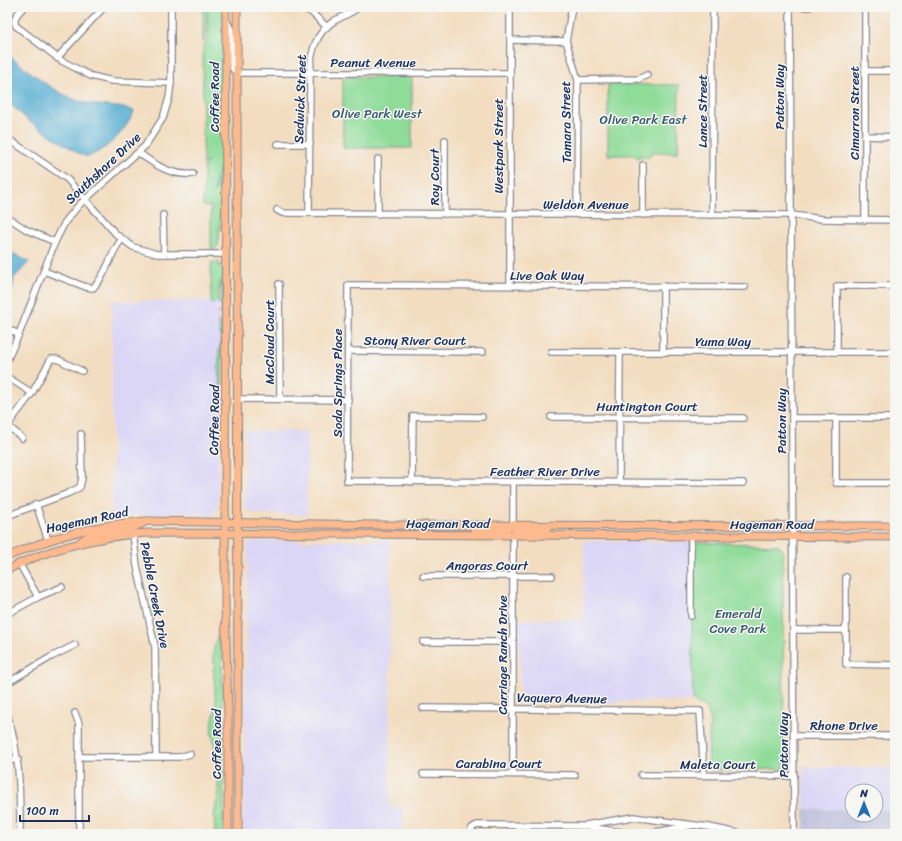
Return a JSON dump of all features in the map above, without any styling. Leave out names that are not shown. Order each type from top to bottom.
[{"type":"main road","name":"Coffee Road","points":[[226,7],[225,534],[228,834]]},
{"type":"main road","name":"Coffee Road","points":[[237,7],[237,399],[239,522],[238,834]]},
{"type":"main road","points":[[226,317],[230,319],[231,323],[232,363],[237,369]]},
{"type":"main road","points":[[80,542],[88,534],[136,528],[146,521]]},
{"type":"main road","name":"Hageman Road","points":[[7,557],[48,540],[115,524],[146,521],[376,525],[513,524],[895,526]]},
{"type":"main road","points":[[458,534],[480,530],[507,529],[513,524]]},
{"type":"main road","points":[[325,534],[331,529],[362,528],[376,525]]},
{"type":"main road","points":[[513,535],[516,529],[547,529],[558,525]]},
{"type":"main road","name":"Hageman Road","points":[[7,570],[50,551],[80,542],[133,534],[458,534],[895,537]]},
{"type":"main road","points":[[19,564],[25,554],[38,548],[48,540]]},
{"type":"street","points":[[24,7],[15,17],[14,22],[16,26],[57,58],[81,72],[101,79],[171,84]]},
{"type":"street","points":[[57,58],[104,7]]},
{"type":"street","name":"Southshore Drive","points":[[7,360],[19,334],[55,242],[65,222],[86,199],[139,153],[152,137],[163,118],[169,98],[171,84],[171,7]]},
{"type":"street","points":[[300,7],[311,12],[327,27]]},
{"type":"street","name":"Sedwick Street","points":[[309,214],[310,73],[314,45],[327,27],[359,7]]},
{"type":"street","name":"Westpark Street","points":[[510,7],[510,285]]},
{"type":"street","name":"Tamara Street","points":[[572,7],[566,41],[578,80],[577,214]]},
{"type":"street","name":"Lance Street","points":[[712,215],[713,7]]},
{"type":"street","name":"Patton Way","points":[[790,7],[794,834]]},
{"type":"street","points":[[802,7],[809,7]]},
{"type":"street","name":"Cimarron Street","points":[[864,220],[865,7]]},
{"type":"street","points":[[226,20],[231,30],[232,69],[237,72]]},
{"type":"street","points":[[510,40],[566,41]]},
{"type":"street","points":[[865,71],[895,71]]},
{"type":"street","name":"Peanut Avenue","points":[[237,72],[510,73]]},
{"type":"street","points":[[578,80],[639,79],[647,75]]},
{"type":"street","points":[[865,136],[895,137]]},
{"type":"street","points":[[7,138],[67,179],[122,239],[141,250],[164,254],[226,254]]},
{"type":"street","name":"Roy Court","points":[[445,140],[445,214]]},
{"type":"street","points":[[278,144],[310,144]]},
{"type":"street","points":[[139,153],[165,170],[176,174],[193,174]]},
{"type":"street","points":[[378,159],[378,214]]},
{"type":"street","points":[[643,165],[643,215]]},
{"type":"street","name":"Weldon Avenue","points":[[277,210],[282,213],[309,214],[712,215],[895,220]]},
{"type":"street","points":[[163,215],[164,254]]},
{"type":"street","points":[[7,217],[27,230],[55,242]]},
{"type":"street","points":[[44,271],[86,287],[93,288],[98,283],[110,257],[122,239]]},
{"type":"street","name":"McCloud Court","points":[[279,284],[280,399]]},
{"type":"street","name":"Live Oak Way","points":[[348,285],[745,287]]},
{"type":"street","name":"Soda Springs Place","points":[[347,481],[348,285]]},
{"type":"street","points":[[663,286],[663,352]]},
{"type":"street","points":[[837,352],[837,286],[895,286]]},
{"type":"street","points":[[7,329],[19,334]]},
{"type":"street","name":"Stony River Court","points":[[348,351],[483,352]]},
{"type":"street","name":"Yuma Way","points":[[551,352],[895,352]]},
{"type":"street","points":[[619,482],[620,352]]},
{"type":"street","points":[[22,438],[7,425],[32,393],[51,359],[57,358],[82,371]]},
{"type":"street","points":[[7,377],[32,393]]},
{"type":"street","points":[[237,399],[348,400]]},
{"type":"street","points":[[412,482],[413,416],[482,417]]},
{"type":"street","name":"Huntington Court","points":[[551,417],[743,418]]},
{"type":"street","points":[[792,418],[895,418]]},
{"type":"street","points":[[836,418],[836,483],[895,483]]},
{"type":"street","points":[[7,516],[36,504],[70,493],[80,487],[82,478],[81,434]]},
{"type":"street","name":"Feather River Drive","points":[[347,481],[742,483]]},
{"type":"street","points":[[513,482],[513,524]]},
{"type":"street","points":[[36,504],[48,540]]},
{"type":"street","name":"Pebble Creek Drive","points":[[133,534],[137,566],[155,647],[156,757]]},
{"type":"street","name":"Carriage Ranch Drive","points":[[513,535],[513,774]]},
{"type":"street","points":[[691,536],[691,616]]},
{"type":"street","points":[[19,564],[38,597]]},
{"type":"street","name":"Angoras Court","points":[[423,576],[552,576]]},
{"type":"street","points":[[846,577],[846,664],[895,664]]},
{"type":"street","points":[[7,614],[38,597],[62,587]]},
{"type":"street","points":[[793,630],[846,630]]},
{"type":"street","points":[[423,642],[513,642]]},
{"type":"street","points":[[7,683],[51,657],[75,645]]},
{"type":"street","name":"Vaquero Avenue","points":[[423,708],[700,711],[704,775]]},
{"type":"street","points":[[7,713],[18,759],[20,834]]},
{"type":"street","points":[[74,713],[79,724],[79,834]]},
{"type":"street","name":"Rhone Drive","points":[[794,736],[895,736]]},
{"type":"street","points":[[79,757],[179,757],[190,754]]},
{"type":"street","points":[[7,761],[18,759]]},
{"type":"street","name":"Carabina Court","points":[[423,774],[575,775]]},
{"type":"street","name":"Maleta Court","points":[[641,775],[794,776]]},
{"type":"street","points":[[580,826],[633,817],[709,827],[742,834]]},
{"type":"street","points":[[470,834],[472,828],[477,825],[580,826],[635,834],[651,833],[694,825]]},
{"type":"shaded area","points":[[112,301],[222,301],[221,309],[219,311],[219,323],[221,325],[221,413],[219,425],[218,509],[211,515],[180,512],[112,518]]},
{"type":"shaded area","points":[[245,431],[307,431],[307,515],[252,513],[245,507]]},
{"type":"shaded area","points":[[390,540],[390,807],[403,807],[403,829],[399,834],[243,834],[248,545],[252,541]]},
{"type":"shaded area","points":[[584,541],[691,542],[693,701],[520,703],[519,620],[583,619]]},
{"type":"shaded area","points":[[803,767],[895,768],[895,810],[884,810],[884,783],[844,783],[844,810],[804,809]]},
{"type":"shaded area","points":[[804,809],[844,810],[844,823],[884,823],[884,810],[895,810],[895,834],[804,834]]},
{"type":"green space","points":[[203,7],[207,9],[205,39],[203,42]]},
{"type":"green space","points":[[208,7],[223,7],[223,198],[218,246],[215,249],[211,249],[211,207],[203,206],[204,167],[209,160],[203,165],[203,47],[208,38]]},
{"type":"green space","name":"Olive Park West","points":[[343,77],[412,77],[412,148],[343,148]]},
{"type":"green space","name":"Olive Park East","points":[[608,84],[679,85],[678,153],[652,152],[648,158],[643,156],[637,158],[634,155],[608,155]]},
{"type":"green space","points":[[221,167],[223,172],[214,193],[215,181]]},
{"type":"green space","points":[[219,261],[219,266],[223,265],[223,311],[218,314],[222,311],[222,304],[218,303],[221,295],[220,280],[218,298],[214,304],[211,302],[211,263]]},
{"type":"green space","points":[[218,321],[223,324],[222,402],[219,377],[219,350],[221,340]]},
{"type":"green space","name":"Emerald Cove Park","points":[[691,542],[778,545],[783,550],[784,769],[712,770],[708,767],[710,716],[705,707],[693,701]]},
{"type":"green space","points":[[219,633],[220,644],[222,645],[224,834],[215,834],[214,815],[218,796],[218,759],[211,731],[216,703],[213,668],[215,666],[213,654]]},
{"type":"water","points":[[7,54],[50,87],[69,97],[86,103],[134,111],[131,118],[115,139],[101,150],[87,157],[78,153],[30,122],[7,101]]},
{"type":"water","points":[[7,250],[29,262],[14,278],[12,291],[7,291]]}]
